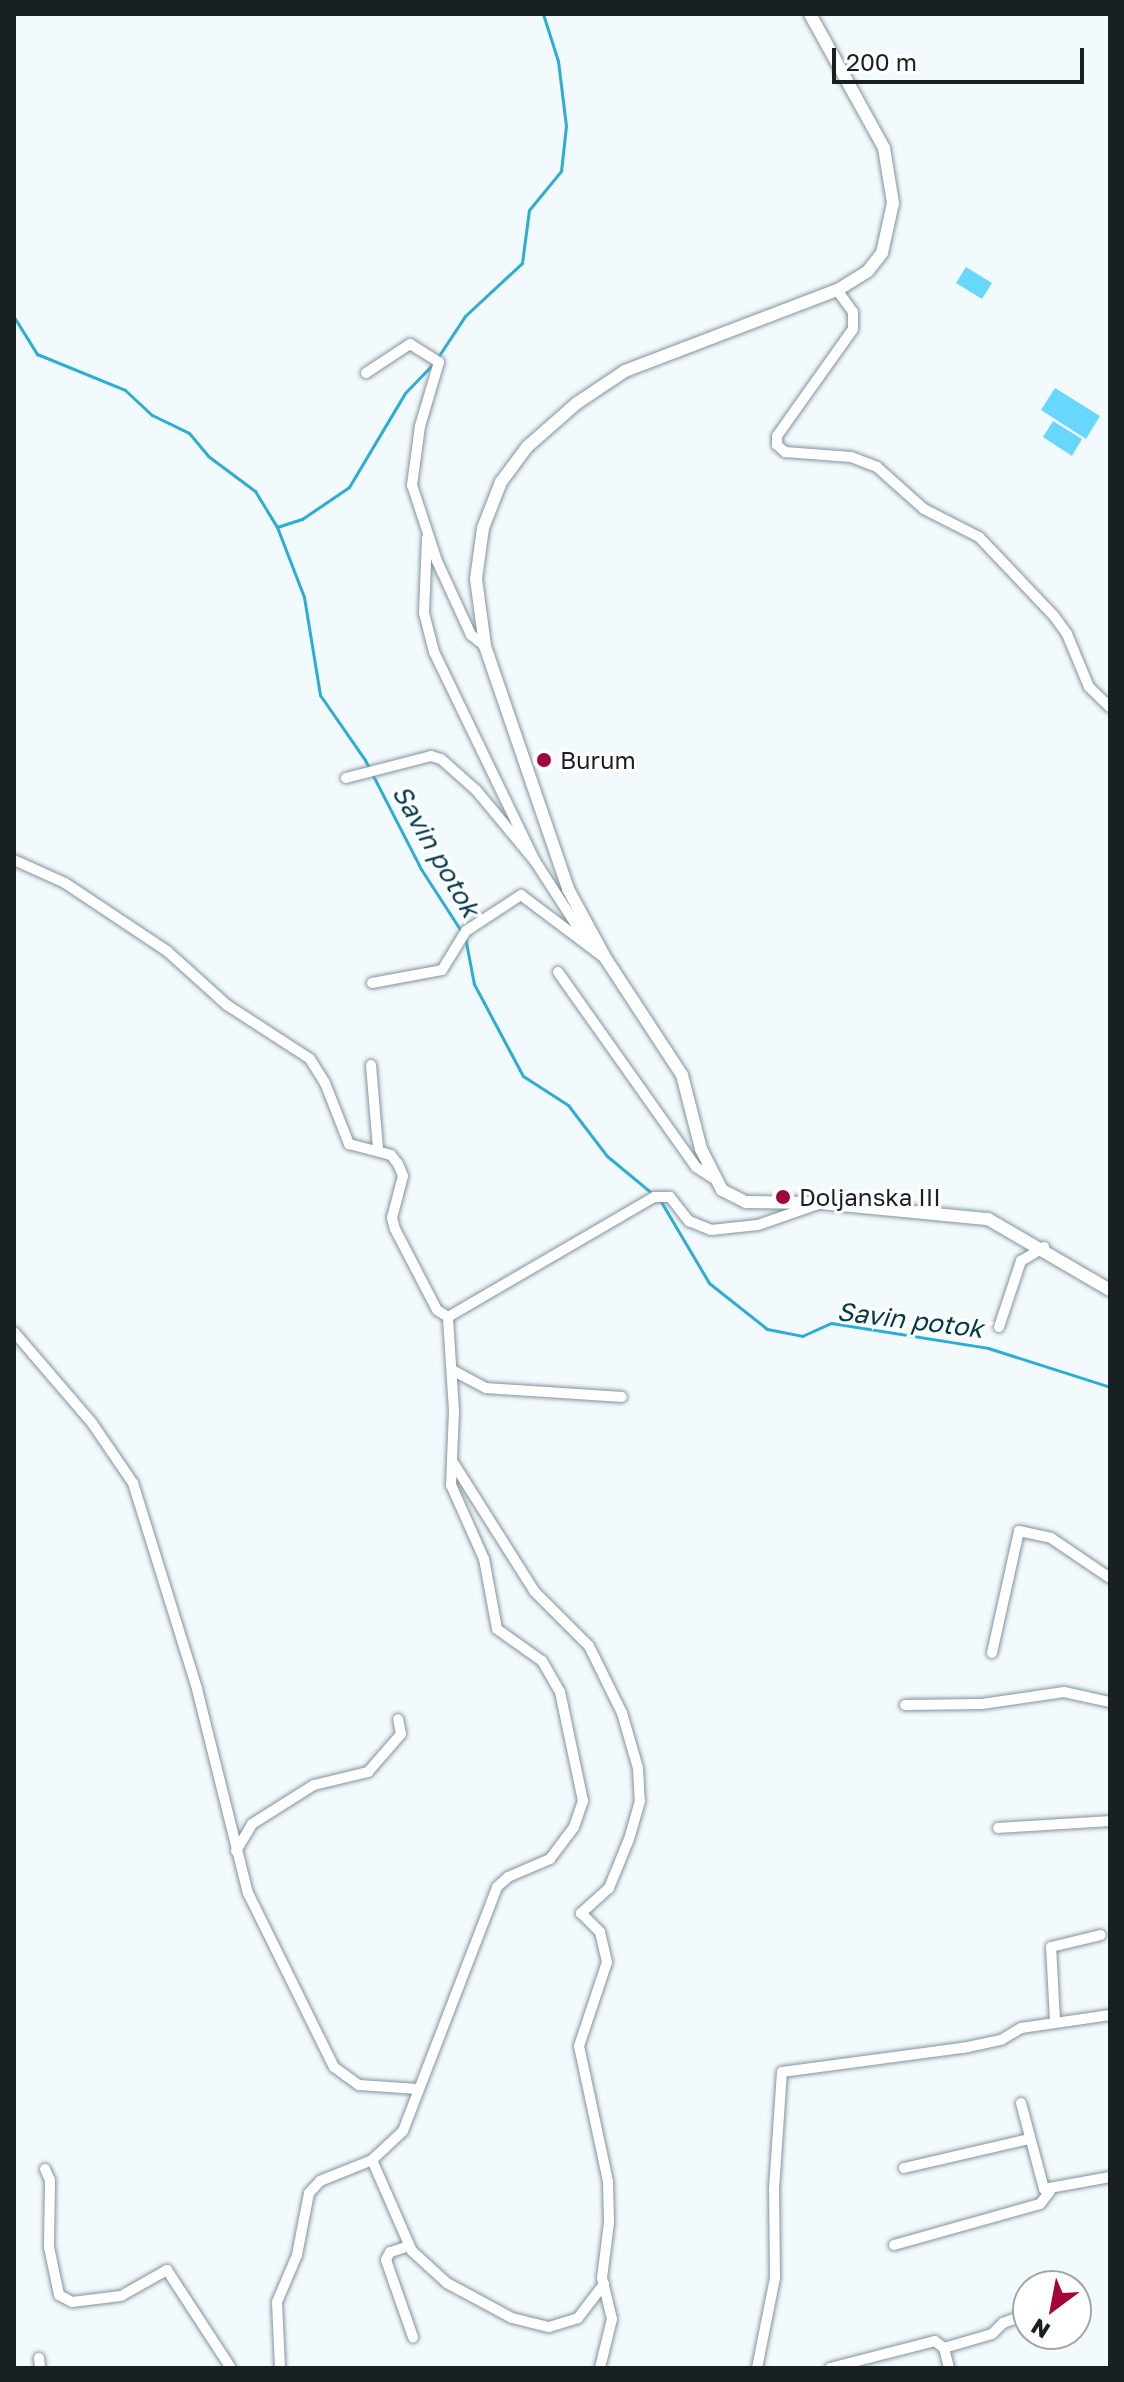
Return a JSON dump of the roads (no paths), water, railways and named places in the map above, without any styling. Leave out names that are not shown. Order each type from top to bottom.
[{"type":"street","points":[[713,1178],[682,1075],[603,953],[552,847],[485,646],[476,579],[483,528],[501,482],[527,447],[577,403],[625,371],[837,290],[868,271],[882,253],[891,228],[893,191],[879,135],[810,14]]},
{"type":"street","points":[[837,290],[853,312],[853,329],[777,436],[777,445],[785,452],[851,457],[877,467],[924,509],[979,537],[1054,616],[1067,634],[1089,687],[1110,707]]},
{"type":"street","points":[[366,373],[407,344],[436,358],[440,368],[420,426],[412,485],[427,538],[471,635],[485,646]]},
{"type":"street","points":[[427,538],[424,613],[434,652],[535,861],[575,925],[603,953]]},
{"type":"street","points":[[346,778],[431,756],[441,759],[476,790],[535,861]]},
{"type":"street","points":[[14,860],[65,883],[167,951],[227,1005],[301,1051],[319,1070],[349,1144],[378,1149],[391,1155],[403,1176],[392,1218],[395,1229],[437,1310],[448,1317]]},
{"type":"street","points":[[372,983],[442,970],[464,934],[526,895],[582,946],[603,953]]},
{"type":"street","points":[[558,972],[696,1167],[739,1201],[821,1203],[988,1219],[1044,1247],[1110,1290]]},
{"type":"street","points":[[371,1065],[378,1149]]},
{"type":"street","points":[[448,1317],[657,1196],[674,1199],[693,1224],[711,1230],[758,1225],[821,1203]]},
{"type":"street","points":[[999,1327],[1021,1261],[1044,1247]]},
{"type":"street","points":[[280,2368],[277,2302],[297,2255],[309,2193],[320,2181],[372,2160],[403,2131],[497,1887],[508,1877],[550,1859],[574,1827],[583,1801],[552,1674],[495,1625],[484,1559],[451,1485],[454,1464],[448,1317]]},
{"type":"street","points":[[14,1332],[92,1423],[133,1483],[197,1689],[236,1851],[260,1924],[338,2073],[359,2085],[418,2089]]},
{"type":"street","points":[[452,1370],[486,1388],[622,1397]]},
{"type":"street","points":[[454,1464],[535,1592],[589,1646],[622,1713],[638,1768],[640,1801],[629,1839],[609,1888],[581,1913],[600,1932],[607,1962],[579,2046],[608,2181],[604,2284],[612,2319],[600,2368]]},
{"type":"street","points":[[992,1653],[1019,1531],[1051,1538],[1110,1578]]},
{"type":"street","points":[[905,1705],[982,1704],[1064,1692],[1110,1702]]},
{"type":"street","points":[[236,1851],[252,1824],[314,1785],[368,1772],[401,1734],[398,1719]]},
{"type":"street","points":[[998,1828],[1110,1821]]},
{"type":"street","points":[[1055,2020],[1051,1947],[1101,1935]]},
{"type":"street","points":[[757,2368],[775,2278],[781,2073],[974,2046],[1055,2020],[1110,2015]]},
{"type":"street","points":[[1021,2103],[1042,2187],[1050,2191]]},
{"type":"street","points":[[904,2168],[1030,2139]]},
{"type":"street","points":[[372,2160],[409,2246],[422,2266],[447,2283],[528,2324],[549,2327],[574,2321],[604,2284]]},
{"type":"street","points":[[45,2169],[50,2180],[49,2247],[59,2295],[72,2302],[121,2296],[167,2270],[231,2368]]},
{"type":"street","points":[[894,2245],[1040,2204],[1050,2191],[1110,2177]]},
{"type":"street","points":[[409,2246],[390,2252],[386,2260],[413,2337]]},
{"type":"street","points":[[944,2348],[992,2334],[1003,2323],[1012,2320]]},
{"type":"street","points":[[830,2368],[935,2341],[944,2348],[949,2368]]},
{"type":"waterway","points":[[438,357],[465,316],[522,263],[529,210],[561,171],[566,126],[558,61],[543,14]]},
{"type":"waterway","name":"Savin potok","points":[[14,317],[37,354],[125,390],[152,415],[189,433],[208,456],[255,491],[277,527],[304,597],[320,695],[365,760],[421,869],[465,937],[474,984],[523,1076],[568,1105],[607,1156],[654,1195]]},
{"type":"waterway","points":[[277,527],[302,519],[349,487],[405,393],[434,363]]},
{"type":"waterway","name":"Savin potok","points":[[660,1200],[709,1283],[767,1329],[802,1336],[831,1323],[988,1348],[1110,1387]]},
{"type":"place","name":"Burum","points":[[544,760]]},
{"type":"place","name":"Doljanska III","points":[[783,1197]]}]
